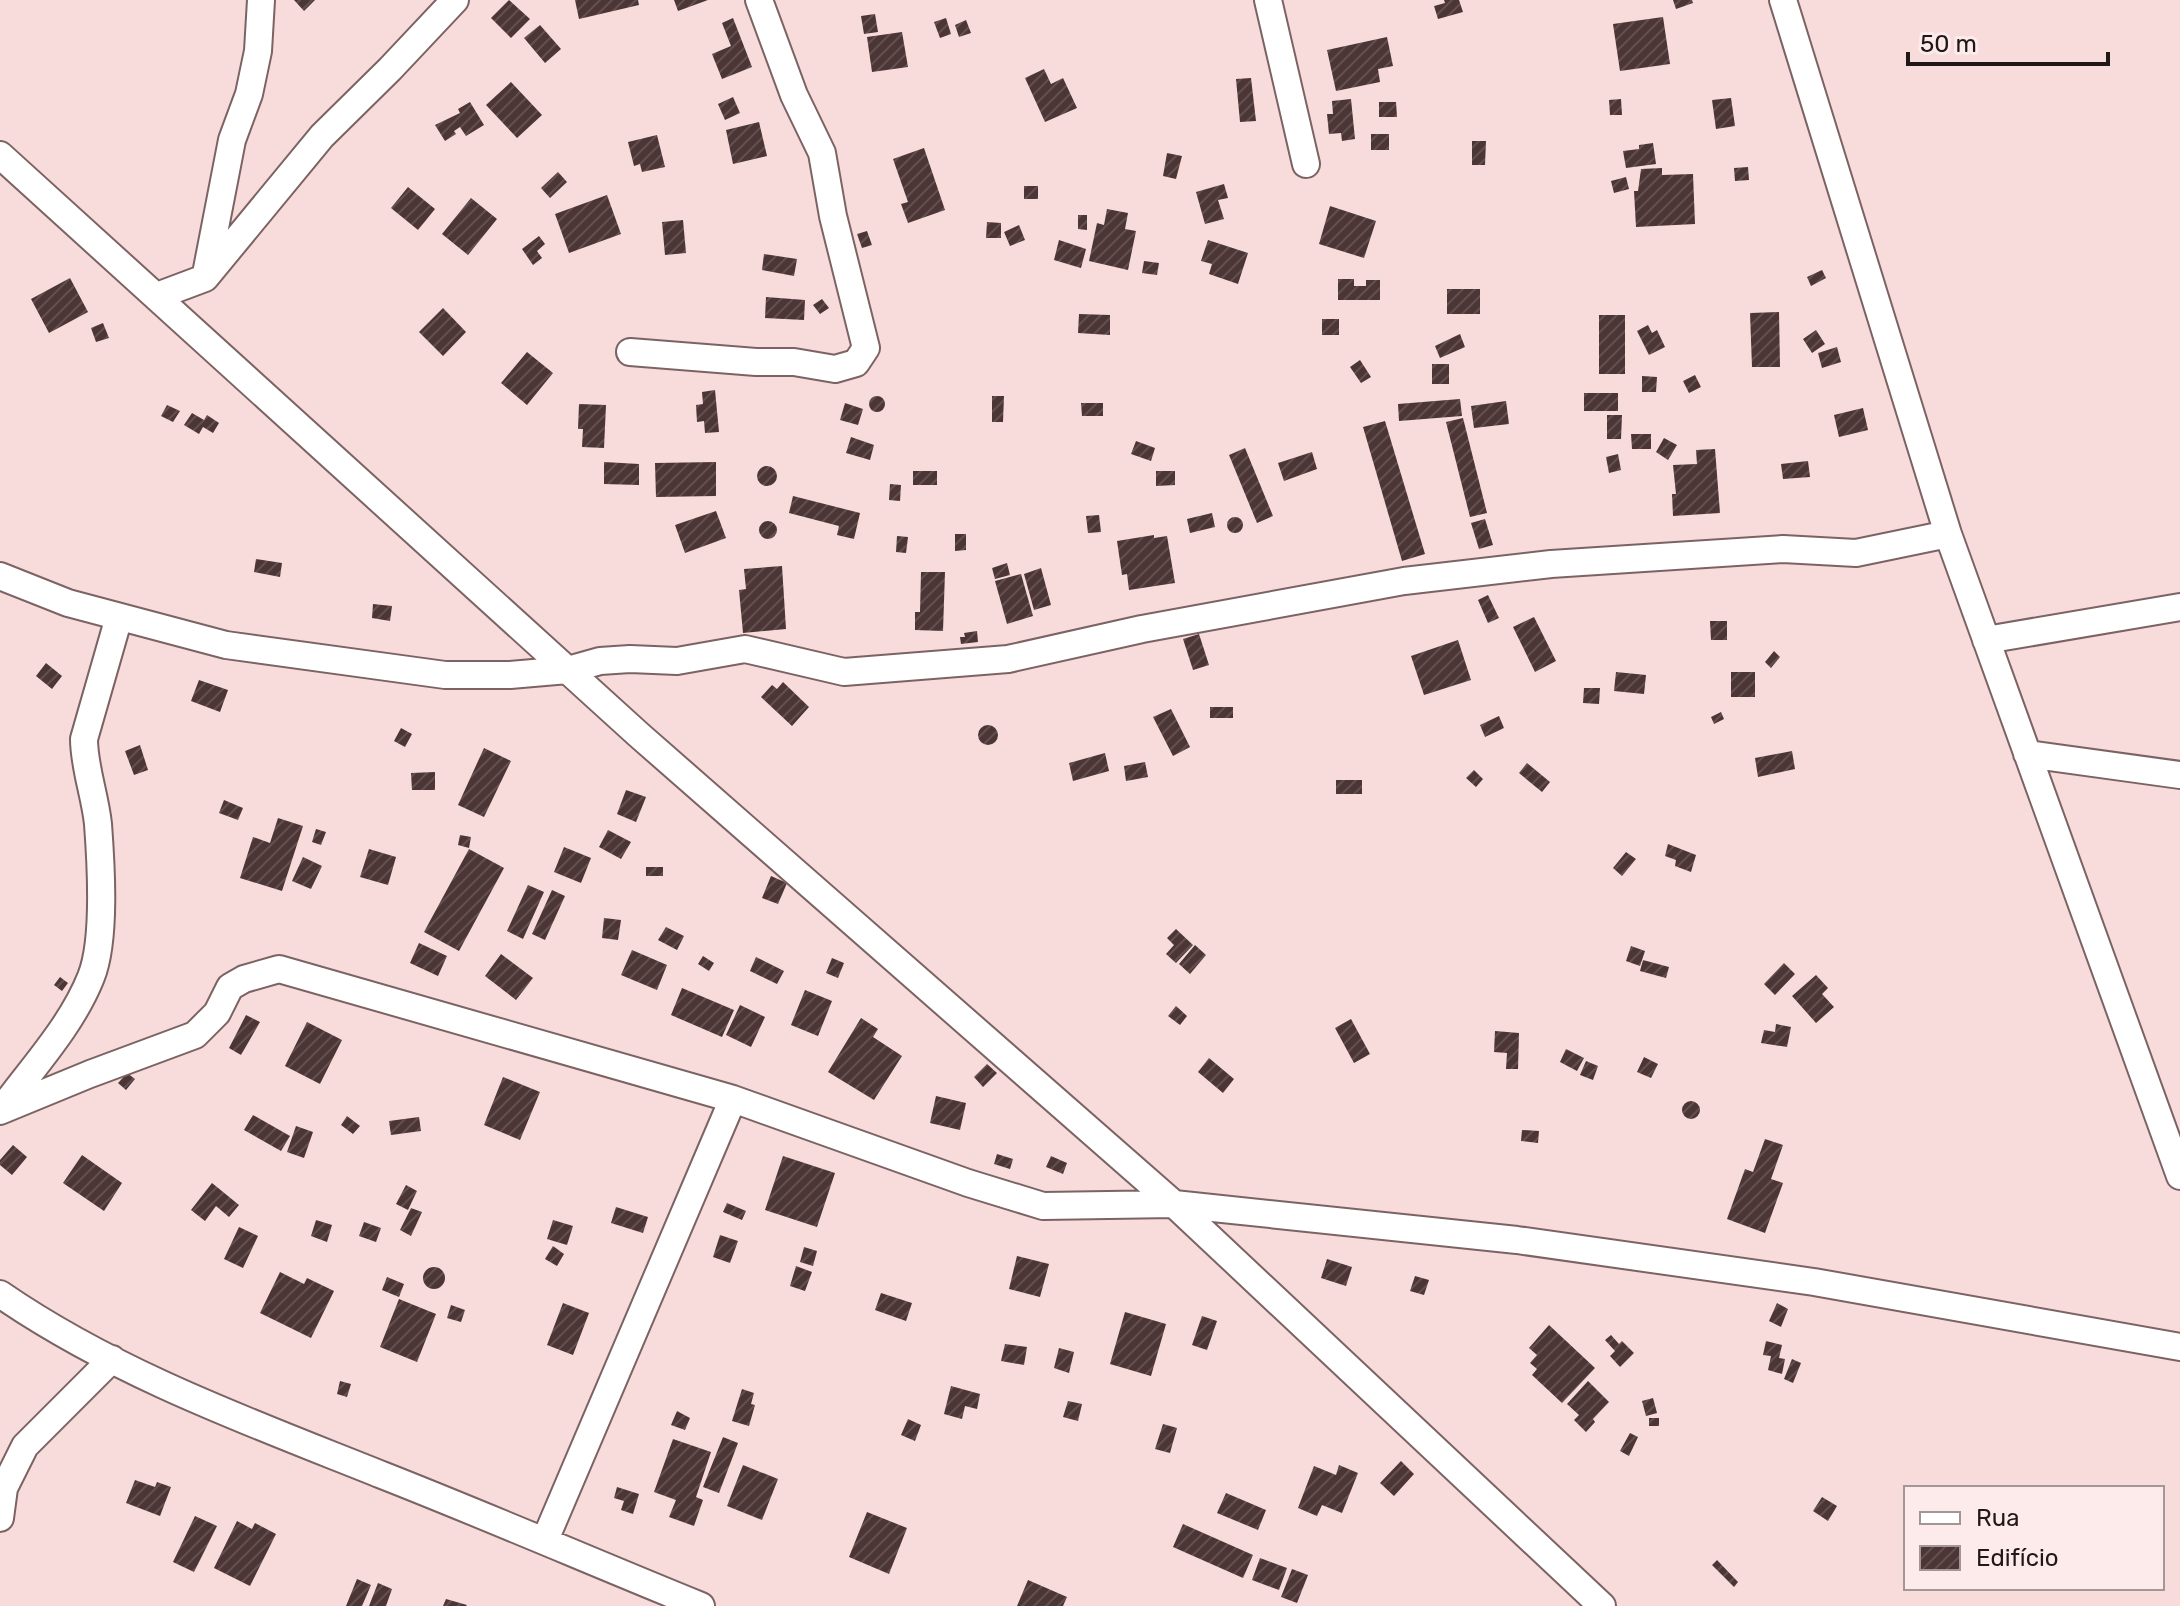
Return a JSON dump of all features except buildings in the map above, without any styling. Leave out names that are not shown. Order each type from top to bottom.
[{"type":"street","points":[[205,278],[232,140],[249,94],[258,51],[261,0]]},
{"type":"street","points":[[157,296],[205,278],[322,136],[455,0]]},
{"type":"street","points":[[630,352],[794,362],[835,369],[856,363],[866,348],[833,216],[822,153],[794,95],[759,0]]},
{"type":"street","points":[[1268,0],[1306,164]]},
{"type":"street","points":[[1783,0],[1948,534],[2180,1176]]},
{"type":"street","points":[[0,155],[568,670],[1174,1204],[1602,1606]]},
{"type":"street","points":[[0,576],[68,603],[226,645],[445,675],[510,675],[568,670],[600,661],[677,661],[745,649],[844,672],[1008,659],[1142,629],[1404,581],[1551,564],[1783,549],[1856,553],[1948,534]]},
{"type":"street","points":[[1986,640],[2180,607]]},
{"type":"street","points":[[1,1110],[76,1008],[92,974],[99,947],[99,846],[84,739],[119,617]]},
{"type":"street","points":[[2027,754],[2180,775]]},
{"type":"street","points":[[1,1110],[195,1035],[217,1013],[230,987],[244,979],[279,969],[733,1099],[968,1183],[1043,1206],[1174,1204],[1564,1247],[1814,1282],[2180,1347]]},
{"type":"street","points":[[545,1540],[733,1099]]},
{"type":"street","points":[[0,1294],[31,1315],[112,1359],[229,1414],[545,1540],[654,1597],[701,1606]]},
{"type":"street","points":[[0,1518],[4,1488],[25,1446],[112,1359]]}]
